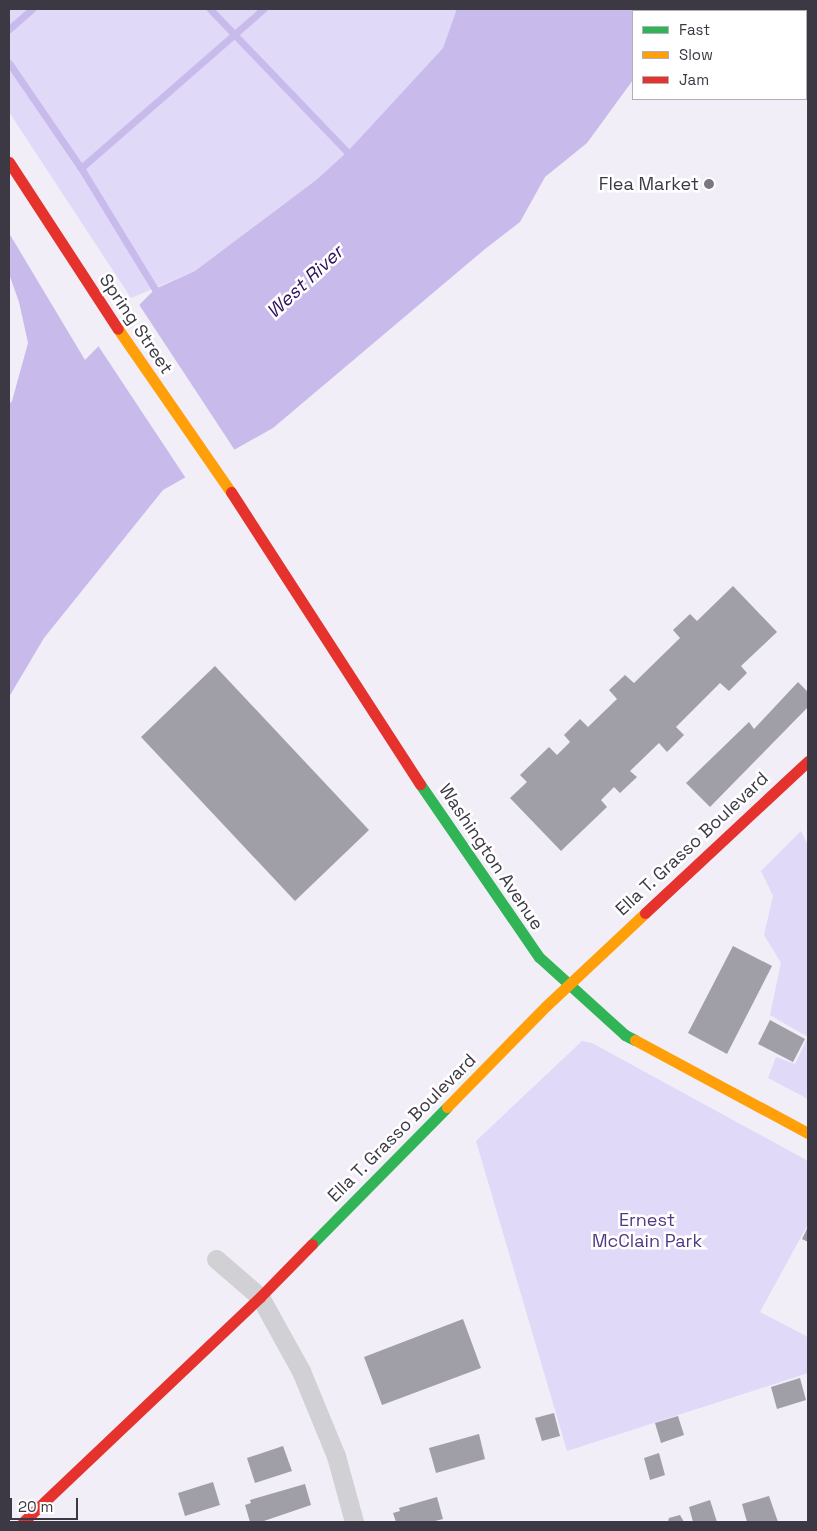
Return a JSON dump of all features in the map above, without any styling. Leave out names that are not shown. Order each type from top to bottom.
[{"type":"main road","name":"Spring Street","points":[[9,162],[110,319],[238,504]]},
{"type":"main road","name":"Washington Avenue","points":[[238,504],[420,784],[539,957],[625,1034],[808,1133]]},
{"type":"main road","name":"Ella T. Grasso Boulevard","points":[[23,1522],[164,1386],[260,1297],[569,985],[808,761]]},
{"type":"street","points":[[216,1259],[260,1297],[301,1371],[336,1456],[354,1522]]},
{"type":"green space","points":[[9,9],[454,9],[456,11],[443,48],[347,152],[316,180],[195,271],[131,298],[9,112]]},
{"type":"green space","points":[[801,831],[808,845],[808,1037],[770,1015],[781,963],[764,935],[773,896],[761,871]]},
{"type":"green space","points":[[808,1037],[808,1099],[768,1078],[776,1057],[795,1064]]},
{"type":"green space","name":"Ernest McClain Park","points":[[582,1041],[592,1043],[808,1161],[808,1224],[760,1312],[808,1337],[808,1373],[567,1451],[476,1141]]},
{"type":"water","name":"West River","points":[[454,9],[696,9],[632,10],[632,81],[587,143],[545,177],[520,222],[485,249],[273,428],[163,490],[44,638],[9,697],[9,404],[12,401],[28,343],[19,302],[9,274],[9,233],[85,360],[155,289],[195,271],[316,180],[347,152],[443,48],[456,11]]},
{"type":"pier","points":[[138,303],[236,452],[187,480],[97,344]]},
{"type":"building","points":[[733,586],[777,632],[741,666],[747,673],[729,691],[720,683],[676,727],[684,735],[667,752],[659,743],[630,771],[637,777],[620,793],[614,787],[601,800],[607,807],[561,851],[510,798],[527,782],[520,775],[549,747],[557,755],[570,742],[564,735],[580,719],[588,727],[617,699],[609,690],[625,675],[634,683],[680,638],[673,630],[690,614],[697,621]]},
{"type":"building","points":[[215,666],[369,830],[295,901],[141,737]]},
{"type":"building","points":[[798,682],[808,692],[808,707],[710,807],[686,783],[749,722],[754,729]]},
{"type":"building","points":[[733,946],[772,966],[727,1054],[688,1033]]},
{"type":"building","points":[[770,1020],[805,1039],[793,1062],[758,1044]]},
{"type":"building","points":[[808,1227],[808,1242],[802,1239]]},
{"type":"building","points":[[463,1319],[481,1368],[382,1405],[364,1357]]},
{"type":"building","points":[[800,1378],[806,1400],[777,1409],[771,1387]]},
{"type":"building","points":[[554,1413],[560,1436],[542,1441],[535,1418]]},
{"type":"building","points":[[678,1416],[684,1435],[661,1443],[655,1423]]},
{"type":"building","points":[[479,1434],[485,1459],[436,1473],[429,1448]]},
{"type":"building","points":[[283,1446],[292,1471],[255,1483],[247,1458]]},
{"type":"building","points":[[659,1453],[665,1475],[650,1480],[644,1458]]},
{"type":"building","points":[[213,1482],[220,1505],[185,1516],[178,1493]]},
{"type":"building","points":[[305,1484],[311,1505],[261,1522],[250,1522],[245,1505],[251,1503],[250,1500]]},
{"type":"building","points":[[769,1496],[778,1522],[747,1522],[742,1504]]},
{"type":"building","points":[[437,1497],[443,1519],[431,1522],[396,1522],[393,1513],[400,1511],[399,1508]]},
{"type":"building","points":[[710,1500],[717,1522],[693,1522],[689,1507]]},
{"type":"building","points":[[680,1515],[684,1522],[668,1522],[669,1518]]},
{"type":"waterway","points":[[9,29],[32,9]]},
{"type":"waterway","points":[[210,9],[347,152]]},
{"type":"waterway","points":[[81,168],[263,9]]},
{"type":"waterway","points":[[9,63],[81,168],[155,289]]},
{"type":"traffic: fast","points":[[420,784],[539,957],[625,1035],[635,1040]]},
{"type":"traffic: fast","points":[[312,1244],[447,1107]]},
{"type":"traffic: slow","points":[[118,329],[231,492]]},
{"type":"traffic: slow","points":[[447,1107],[546,1006],[645,913]]},
{"type":"traffic: slow","points":[[635,1040],[808,1133]]},
{"type":"traffic: jam","points":[[9,162],[118,329]]},
{"type":"traffic: jam","points":[[231,492],[420,784]]},
{"type":"traffic: jam","points":[[645,913],[808,761]]},
{"type":"traffic: jam","points":[[23,1522],[260,1297],[312,1244]]},
{"type":"place","name":"Flea Market","points":[[709,184]]}]
